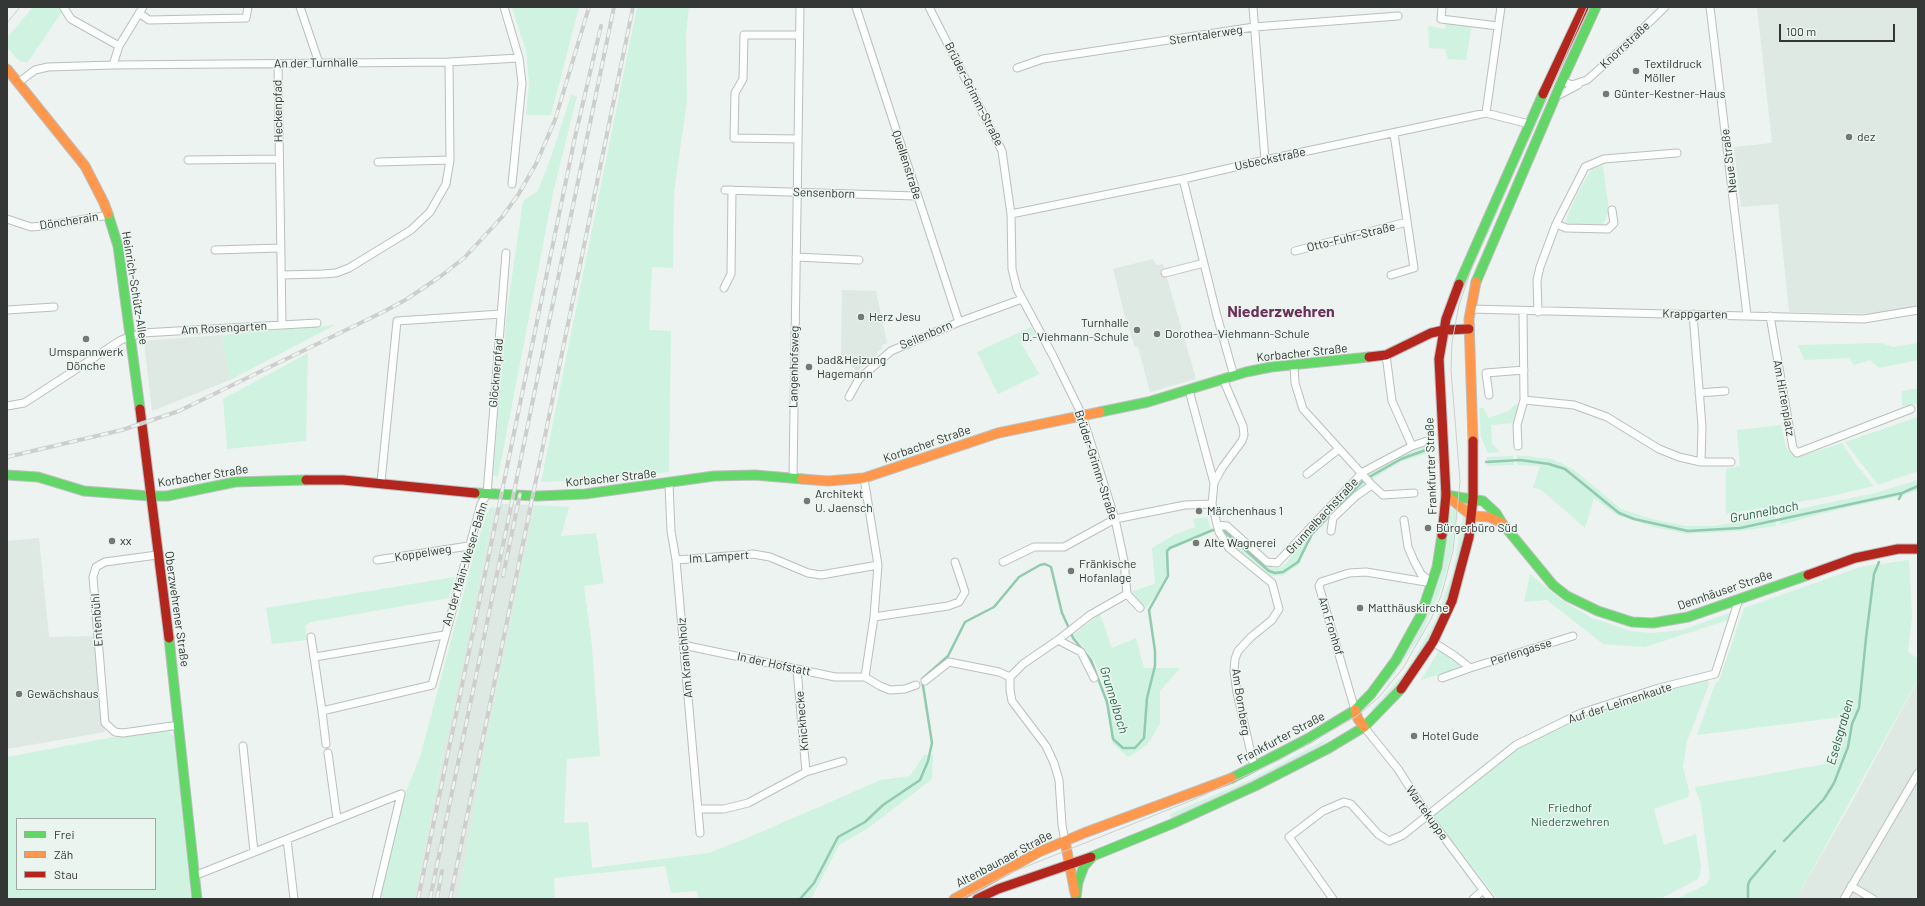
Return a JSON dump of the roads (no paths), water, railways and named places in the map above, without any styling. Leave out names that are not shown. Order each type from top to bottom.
[{"type":"main road","name":"Frankfurter Straße","points":[[1064,841],[1203,790],[1309,738],[1355,710],[1371,694],[1396,660],[1421,615],[1432,583],[1444,531],[1446,495],[1439,359],[1446,319],[1454,296],[1529,124],[1584,7]]},
{"type":"main road","points":[[1076,898],[1082,872],[1088,861],[1093,856],[1174,823],[1255,786],[1329,748],[1364,727],[1404,686],[1433,642],[1443,623],[1460,574],[1468,543],[1472,516],[1474,455],[1469,329],[1470,309],[1475,285],[1557,96],[1562,81],[1596,7]]},
{"type":"main road","name":"Heinrich-Schütz-Allee","points":[[7,69],[19,82],[85,166],[96,184],[109,215],[118,246],[131,337],[150,496]]},
{"type":"main road","points":[[1551,76],[1562,81]]},
{"type":"main road","points":[[1529,124],[1542,128]]},
{"type":"main road","name":"Korbacher Straße","points":[[7,475],[38,477],[84,491],[150,496],[181,493],[235,482],[263,480],[333,479],[381,482],[486,494],[537,496],[578,494],[669,484],[714,476],[755,475],[828,481],[864,478],[998,433],[1148,402],[1223,379],[1271,367],[1350,360],[1386,355],[1425,336],[1444,330],[1469,329]]},
{"type":"main road","points":[[1446,495],[1472,516],[1489,517],[1502,523]]},
{"type":"main road","name":"Dennhäuser Straße","points":[[1446,495],[1473,498],[1483,501],[1496,513],[1502,523],[1553,585],[1567,596],[1616,618],[1632,622],[1653,623],[1688,617],[1855,558],[1898,549],[1918,549]]},
{"type":"main road","name":"Oberzwehrener Straße","points":[[150,496],[169,638],[197,899]]},
{"type":"main road","points":[[1355,710],[1358,719],[1364,727]]},
{"type":"main road","points":[[1064,841],[1076,898]]},
{"type":"main road","name":"Altenbaunaer Straße","points":[[954,899],[1039,852],[1064,841]]},
{"type":"main road","name":"Altenbaunaer Straße","points":[[977,899],[998,888],[1093,856]]},
{"type":"street","points":[[113,65],[119,46],[141,10],[150,20],[246,18],[248,7]]},
{"type":"street","points":[[300,7],[319,63]]},
{"type":"street","points":[[504,7],[519,58],[522,83],[512,184]]},
{"type":"street","name":"Langenhofsweg","points":[[793,478],[800,7]]},
{"type":"street","name":"Quellenstraße","points":[[856,7],[916,196],[959,322]]},
{"type":"street","name":"Brüder-Grimm-Straße","points":[[929,7],[1002,151],[1012,214],[1012,269],[1022,299],[1053,356],[1082,415],[1115,519],[1124,561],[1127,594]]},
{"type":"street","points":[[1253,7],[1265,160]]},
{"type":"street","points":[[1442,7],[1441,18],[1498,26]]},
{"type":"street","points":[[1486,113],[1501,7]]},
{"type":"street","name":"Knorrstraße","points":[[1557,96],[1584,82],[1614,56],[1665,7]]},
{"type":"street","name":"Neue Straße","points":[[1710,7],[1747,315]]},
{"type":"street","points":[[64,8],[71,19],[119,46]]},
{"type":"street","name":"Sterntalerweg","points":[[1017,68],[1043,59],[1254,27],[1398,16]]},
{"type":"street","points":[[798,139],[734,138],[735,93],[743,79],[744,35],[799,35]]},
{"type":"street","name":"An der Turnhalle","points":[[19,82],[35,70],[48,67],[449,62],[519,58]]},
{"type":"street","points":[[281,275],[336,273],[348,268],[411,230],[430,212],[440,198],[446,184],[450,160],[449,62]]},
{"type":"street","name":"Heckenpfad","points":[[278,64],[282,324]]},
{"type":"street","points":[[1562,81],[1572,85],[1584,82]]},
{"type":"street","name":"Usbeckstraße","points":[[1012,214],[1183,179],[1486,113],[1529,124]]},
{"type":"street","name":"Otto-Fuhr-Straße","points":[[1391,275],[1414,268],[1394,134]]},
{"type":"street","points":[[1538,312],[1539,274],[1556,224],[1584,167],[1604,159],[1677,153]]},
{"type":"street","name":"Heckenpfad","points":[[188,160],[279,159]]},
{"type":"street","points":[[378,162],[450,160]]},
{"type":"street","points":[[1183,179],[1234,376]]},
{"type":"street","name":"Sensenborn","points":[[724,288],[731,274],[728,190],[916,196]]},
{"type":"street","points":[[1556,224],[1566,228],[1608,229],[1614,223],[1612,210]]},
{"type":"street","name":"Döncherain","points":[[7,219],[31,227],[109,215]]},
{"type":"street","name":"Otto-Fuhr-Straße","points":[[1295,251],[1408,222]]},
{"type":"street","points":[[215,250],[280,248]]},
{"type":"street","name":"Glöcknerpfad","points":[[486,494],[506,253]]},
{"type":"street","points":[[796,257],[859,260]]},
{"type":"street","points":[[1165,274],[1204,263]]},
{"type":"street","name":"Seilenborn","points":[[849,397],[859,380],[891,351],[959,322],[1022,299]]},
{"type":"street","points":[[7,310],[54,307]]},
{"type":"street","name":"Krappgarten","points":[[1470,309],[1523,312],[1747,315],[1864,319],[1918,310]]},
{"type":"street","points":[[1518,446],[1517,425],[1524,400],[1523,312]]},
{"type":"street","points":[[381,482],[397,321],[501,314]]},
{"type":"street","points":[[1692,314],[1702,426],[1701,462]]},
{"type":"street","name":"Am Hirtenplatz","points":[[1770,316],[1793,448],[1797,453],[1911,409]]},
{"type":"street","name":"Am Rosengarten","points":[[7,406],[20,404],[32,398],[121,340],[142,333],[282,324],[317,324]]},
{"type":"street","points":[[1386,355],[1392,401],[1412,446]]},
{"type":"street","points":[[1294,364],[1295,383],[1303,409],[1339,449],[1383,495],[1414,493]]},
{"type":"street","points":[[1488,395],[1486,373],[1524,370]]},
{"type":"street","points":[[1214,483],[1222,468],[1242,441],[1244,435],[1243,426],[1223,379]]},
{"type":"street","points":[[1699,393],[1725,391]]},
{"type":"street","points":[[1190,394],[1214,483],[1212,504],[1218,528]]},
{"type":"street","points":[[1524,400],[1574,405],[1607,418],[1659,449],[1679,457],[1701,462],[1731,462]]},
{"type":"street","name":"Grunnelbachstraße","points":[[1218,528],[1227,526],[1266,562],[1277,563],[1363,473],[1412,446],[1430,440]]},
{"type":"street","points":[[1307,474],[1339,449]]},
{"type":"street","points":[[864,478],[878,566],[874,617],[865,677],[890,690],[905,689],[916,685]]},
{"type":"street","points":[[1331,531],[1333,518],[1371,483]]},
{"type":"street","name":"Am Kranichholz","points":[[669,484],[671,531],[676,560],[700,833]]},
{"type":"street","name":"An der Main-Weser-Bahn","points":[[322,711],[432,685],[444,635],[469,546],[481,504],[486,494]]},
{"type":"street","points":[[1003,562],[1034,547],[1064,547],[1115,519],[1185,505],[1212,504]]},
{"type":"street","points":[[1404,520],[1408,547],[1414,561],[1421,574],[1432,583]]},
{"type":"street","name":"Am Bornberg","points":[[1218,528],[1229,548],[1272,583],[1279,609],[1272,620],[1238,651],[1235,665],[1237,693],[1254,766]]},
{"type":"street","name":"Koppelweg","points":[[377,560],[469,546]]},
{"type":"street","name":"Im Lampert","points":[[676,560],[753,554],[770,557],[808,573],[820,575],[878,566]]},
{"type":"street","name":"Entenbühl","points":[[157,555],[105,562],[96,567],[93,577],[105,723],[115,732],[179,725]]},
{"type":"street","points":[[874,617],[948,606],[959,602],[965,592],[955,562]]},
{"type":"street","name":"Am Fronhof","points":[[1355,710],[1319,586],[1321,582],[1349,573],[1366,572],[1432,583]]},
{"type":"street","points":[[1064,841],[1059,780],[1054,763],[1046,746],[1012,701],[1010,677],[1023,664],[1077,626],[1094,612],[1127,594],[1140,608]]},
{"type":"street","name":"Auf der Leimenkaute","points":[[1428,816],[1516,745],[1581,713],[1659,688],[1715,674],[1739,599]]},
{"type":"street","name":"An der Main-Weser-Bahn","points":[[315,657],[444,635]]},
{"type":"street","name":"Perlengasse","points":[[1442,678],[1573,636]]},
{"type":"street","points":[[311,637],[326,744]]},
{"type":"street","points":[[1060,638],[1081,652],[1094,678]]},
{"type":"street","points":[[1433,642],[1470,668]]},
{"type":"street","name":"In der Hofstatt","points":[[683,645],[835,678],[865,677]]},
{"type":"street","points":[[925,680],[949,662],[999,672],[1010,677]]},
{"type":"street","name":"Knickhecke","points":[[797,669],[806,772]]},
{"type":"street","name":"Wartekuppe","points":[[1364,727],[1398,769],[1428,816],[1490,899]]},
{"type":"street","points":[[243,746],[254,852]]},
{"type":"street","points":[[328,753],[337,819]]},
{"type":"street","points":[[698,809],[724,809],[748,803],[806,772],[843,761]]},
{"type":"street","points":[[1844,899],[1918,773]]},
{"type":"street","points":[[194,876],[401,794],[376,899]]},
{"type":"street","points":[[1332,899],[1289,837],[1323,811],[1344,802],[1352,804],[1378,834],[1389,841],[1403,835],[1428,816]]},
{"type":"street","points":[[287,839],[294,899]]},
{"type":"street","points":[[1851,886],[1873,899]]},
{"type":"street","points":[[1473,899],[1483,890]]},
{"type":"waterway","name":"Grunnelbach","points":[[800,899],[814,883],[838,837],[865,822],[883,805],[920,780],[928,761],[932,743],[922,679],[948,656],[965,622],[994,607],[1019,577],[1040,565],[1045,564],[1051,567],[1062,613],[1073,638],[1091,660],[1107,702],[1113,739],[1123,748],[1135,748],[1144,738],[1147,698],[1155,666],[1155,651],[1149,610],[1168,576],[1167,551],[1170,548],[1213,530],[1224,531],[1269,571],[1275,573],[1283,572],[1298,562],[1312,534],[1364,480],[1401,459],[1434,447]]},
{"type":"waterway","name":"Grunnelbach","points":[[1486,462],[1520,460],[1549,464],[1565,469],[1619,513],[1634,519],[1688,531],[1740,528],[1902,493],[1918,486]]},
{"type":"waterway","name":"Grunnelbach","points":[[1899,499],[1902,493]]},
{"type":"waterway","name":"Eselsgraben","points":[[1784,841],[1824,799],[1834,783],[1848,747],[1852,724],[1859,708],[1874,574],[1879,562]]},
{"type":"waterway","name":"Eselsgraben","points":[[1748,899],[1748,885],[1750,880],[1775,851]]},
{"type":"tram line","points":[[7,23],[20,7]]},
{"type":"tram line","points":[[961,899],[1010,873],[1195,799],[1279,760],[1357,716],[1379,697],[1403,668],[1431,619],[1441,596],[1453,551],[1460,481],[1451,370],[1452,342],[1459,305],[1471,270],[1587,7]]},
{"type":"railway","points":[[7,457],[122,430],[179,411],[383,312],[407,299],[441,276],[464,258],[502,217],[518,195],[536,164],[555,120],[589,7]]},
{"type":"railway","points":[[430,899],[614,7]]},
{"type":"railway","points":[[450,899],[633,7]]},
{"type":"railway","points":[[418,899],[575,137],[601,26]]},
{"type":"railway","points":[[503,576],[520,494]]},
{"type":"railway","points":[[437,899],[442,871]]},
{"type":"place","name":"Textildruck Möller","points":[[1636,71]]},
{"type":"place","name":"Günter-Kestner-Haus","points":[[1606,94]]},
{"type":"place","name":"dez","points":[[1849,137]]},
{"type":"place","name":"Herz Jesu","points":[[861,317]]},
{"type":"place","name":"Turnhalle D.-Viehmann-Schule","points":[[1137,330]]},
{"type":"place","name":"Dorothea-Viehmann-Schule","points":[[1157,334]]},
{"type":"place","name":"Umspannwerk Dönche","points":[[86,339]]},
{"type":"place","name":"bad&Heizung Hagemann","points":[[809,367]]},
{"type":"place","name":"Architekt U. Jaensch","points":[[807,501]]},
{"type":"place","name":"Märchenhaus 1","points":[[1199,511]]},
{"type":"place","name":"Bürgerbüro Süd","points":[[1428,528]]},
{"type":"place","name":"xx","points":[[112,541]]},
{"type":"place","name":"Alte Wagnerei","points":[[1196,543]]},
{"type":"place","name":"Fränkische Hofanlage","points":[[1071,571]]},
{"type":"place","name":"Matthäuskirche","points":[[1360,608]]},
{"type":"place","name":"Gewächshaus","points":[[19,694]]},
{"type":"place","name":"Hotel Gude","points":[[1414,736]]},
{"type":"district","name":"Niederzwehren","points":[[1281,312]]},
{"type":"park label","name":"Friedhof Niederzwehren","points":[[1570,815]]}]
